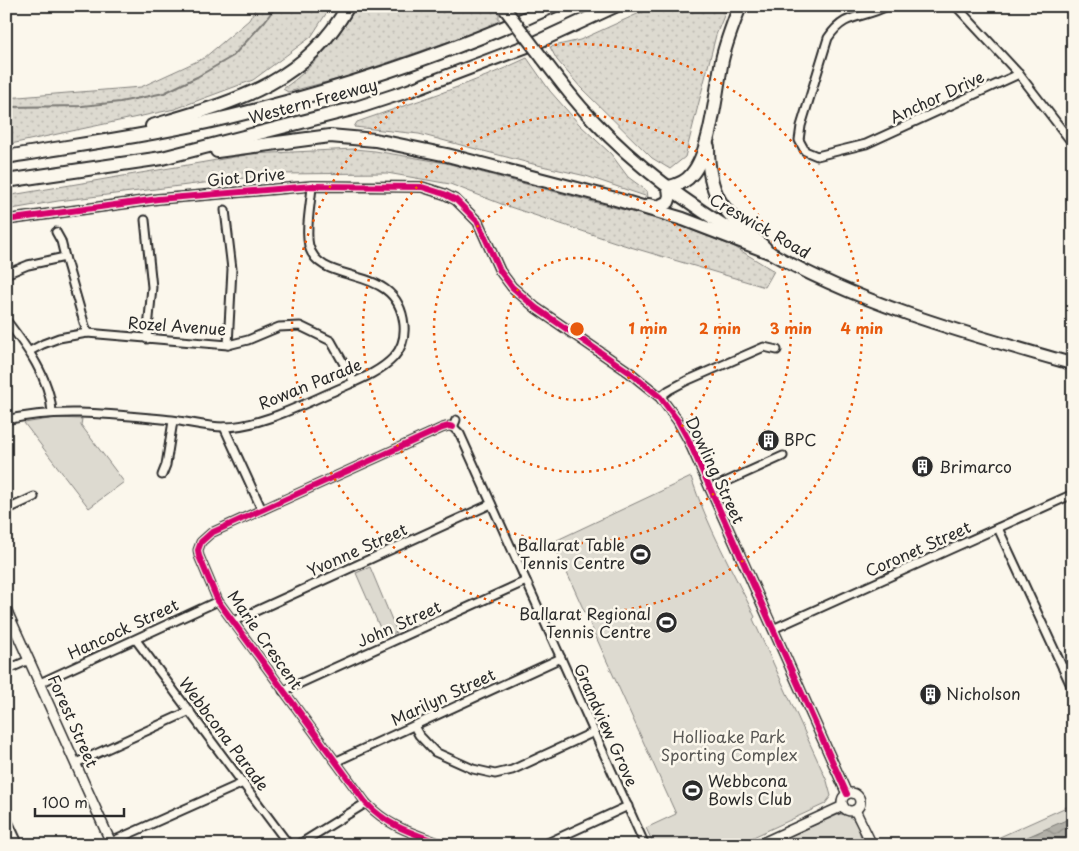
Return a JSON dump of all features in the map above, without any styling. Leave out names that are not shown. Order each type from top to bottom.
[{"type":"highway","points":[[92,143],[233,101],[266,87],[296,68],[323,43],[348,6]]},
{"type":"highway","name":"Western Freeway","points":[[6,157],[170,130],[238,115],[347,84],[459,46],[553,6]]},
{"type":"highway","name":"Western Freeway","points":[[6,181],[162,158],[282,128],[408,91],[535,44],[615,6]]},
{"type":"highway","points":[[612,198],[658,207],[670,200],[669,187],[681,184],[692,175],[699,162],[708,134],[722,60],[730,31],[740,6]]},
{"type":"highway","name":"Creswick Road","points":[[504,7],[542,59],[593,120],[624,151],[705,214],[790,264],[846,291],[901,311],[1073,364]]},
{"type":"highway","points":[[708,134],[708,167],[718,200],[727,212],[769,252]]},
{"type":"highway","points":[[162,158],[330,136],[366,140],[464,160],[612,198],[683,219],[769,252]]},
{"type":"street","name":"Anchor Drive","points":[[887,6],[875,13],[847,19],[836,27],[828,38],[801,126],[799,140],[805,151],[817,156],[866,144],[1019,74]]},
{"type":"street","points":[[956,6],[1019,74],[1073,144]]},
{"type":"street","name":"Giot Drive","points":[[6,220],[158,199],[312,186],[422,187],[456,200],[478,222]]},
{"type":"street","name":"Rowan Parade","points":[[6,420],[28,414],[52,412],[172,420],[224,427],[247,424],[286,412],[372,374],[386,364],[402,344],[404,334],[403,318],[390,293],[374,281],[330,269],[318,261],[309,247],[312,186]]},
{"type":"street","points":[[226,210],[232,269],[228,346]]},
{"type":"street","points":[[145,220],[152,287],[147,339]]},
{"type":"street","name":"Dowling Street","points":[[478,222],[500,271],[512,287],[536,308],[629,372],[660,397],[678,421],[688,439],[847,794]]},
{"type":"street","points":[[56,232],[61,240],[87,333]]},
{"type":"street","points":[[6,274],[28,265],[66,257]]},
{"type":"street","points":[[6,320],[30,351],[51,398],[52,412]]},
{"type":"street","name":"Rozel Avenue","points":[[30,351],[59,338],[87,333],[228,346],[279,327],[300,326],[331,341],[354,382]]},
{"type":"street","points":[[660,397],[686,381],[764,347],[777,350]]},
{"type":"street","points":[[162,475],[166,465],[172,420]]},
{"type":"street","name":"Grandview Grove","points":[[455,424],[645,845]]},
{"type":"street","name":"Marie Crescent","points":[[444,845],[395,826],[378,815],[366,803],[218,601],[198,550],[201,542],[211,533],[455,424]]},
{"type":"street","points":[[224,427],[262,510]]},
{"type":"street","points":[[710,488],[783,456]]},
{"type":"street","name":"Coronet Street","points":[[774,629],[1073,494]]},
{"type":"street","points":[[6,510],[34,498]]},
{"type":"street","name":"Yvonne Street","points":[[234,621],[491,504]]},
{"type":"street","points":[[998,528],[1073,690]]},
{"type":"street","name":"John Street","points":[[284,691],[526,581]]},
{"type":"street","name":"Hancock Street","points":[[40,683],[218,601]]},
{"type":"street","name":"Forest Street","points":[[6,609],[112,843]]},
{"type":"street","name":"Webbcona Parade","points":[[136,640],[289,845]]},
{"type":"street","name":"Marilyn Street","points":[[336,761],[561,658]]},
{"type":"street","points":[[6,670],[29,660]]},
{"type":"street","points":[[1063,669],[1073,664]]},
{"type":"street","points":[[76,763],[190,711]]},
{"type":"street","points":[[414,726],[419,735],[435,752],[473,769],[495,774],[512,770],[594,732]]},
{"type":"street","points":[[112,843],[243,783]]},
{"type":"street","points":[[847,794],[855,794],[859,799],[859,806],[855,810],[849,811],[843,806],[842,800],[847,794]]},
{"type":"street","points":[[298,845],[366,803]]},
{"type":"street","points":[[543,845],[628,806]]},
{"type":"street","points":[[758,845],[843,806]]},
{"type":"street","points":[[855,810],[872,845]]},
{"type":"street","points":[[6,817],[19,845]]},
{"type":"green space","points":[[257,6],[331,6],[311,37],[253,80],[175,109],[6,145],[6,98],[141,87],[204,58],[249,20]]},
{"type":"green space","points":[[357,6],[495,6],[499,14],[499,24],[346,77],[288,92],[283,89],[315,62],[342,29]]},
{"type":"green space","points":[[655,6],[728,6],[716,35],[685,157],[670,169],[652,158],[581,88],[557,60],[550,47],[580,40]]},
{"type":"green space","points":[[527,58],[550,91],[579,124],[611,154],[628,177],[647,191],[648,197],[586,176],[419,134],[354,127],[357,122],[465,84]]},
{"type":"green space","points":[[354,149],[446,163],[673,223],[733,246],[774,271],[765,287],[627,246],[504,205],[450,184],[387,173],[277,174],[58,201],[6,210],[6,196],[252,154]]},
{"type":"green space","points":[[55,418],[82,419],[81,425],[124,482],[89,508],[24,423]]},
{"type":"green space","name":"Hollioake Park Sporting Complex","points":[[691,477],[712,531],[755,617],[753,619],[827,781],[831,796],[825,804],[736,845],[654,845],[646,828],[676,814],[553,542]]},
{"type":"green space","points":[[370,567],[397,632],[384,637],[356,573]]},
{"type":"green space","points":[[1073,804],[1073,845],[982,845]]},
{"type":"green space","points":[[840,814],[846,815],[857,825],[862,845],[770,845]]},
{"type":"water","points":[[1073,817],[1073,845],[1009,845]]},
{"type":"waterway","points":[[6,107],[82,106],[120,102],[164,93],[233,56],[276,6]]},
{"type":"cycle path","points":[[6,220],[158,199],[312,186],[422,187],[456,200],[478,222],[500,271],[512,287],[536,308],[629,372],[660,397],[678,421],[688,439],[847,794]]},
{"type":"cycle path","points":[[445,845],[393,824],[366,803],[218,601],[198,550],[201,542],[211,533],[442,428],[453,427]]},
{"type":"place","name":"BPC","points":[[768,440]]},
{"type":"place","name":"Brimarco","points":[[923,467]]},
{"type":"place","name":"Ballarat Table Tennis Centre","points":[[641,554]]},
{"type":"place","name":"Ballarat Regional Tennis Centre","points":[[667,623]]},
{"type":"place","name":"Nicholson","points":[[930,694]]},
{"type":"place","name":"Webbcona Bowls Club","points":[[692,790]]}]
